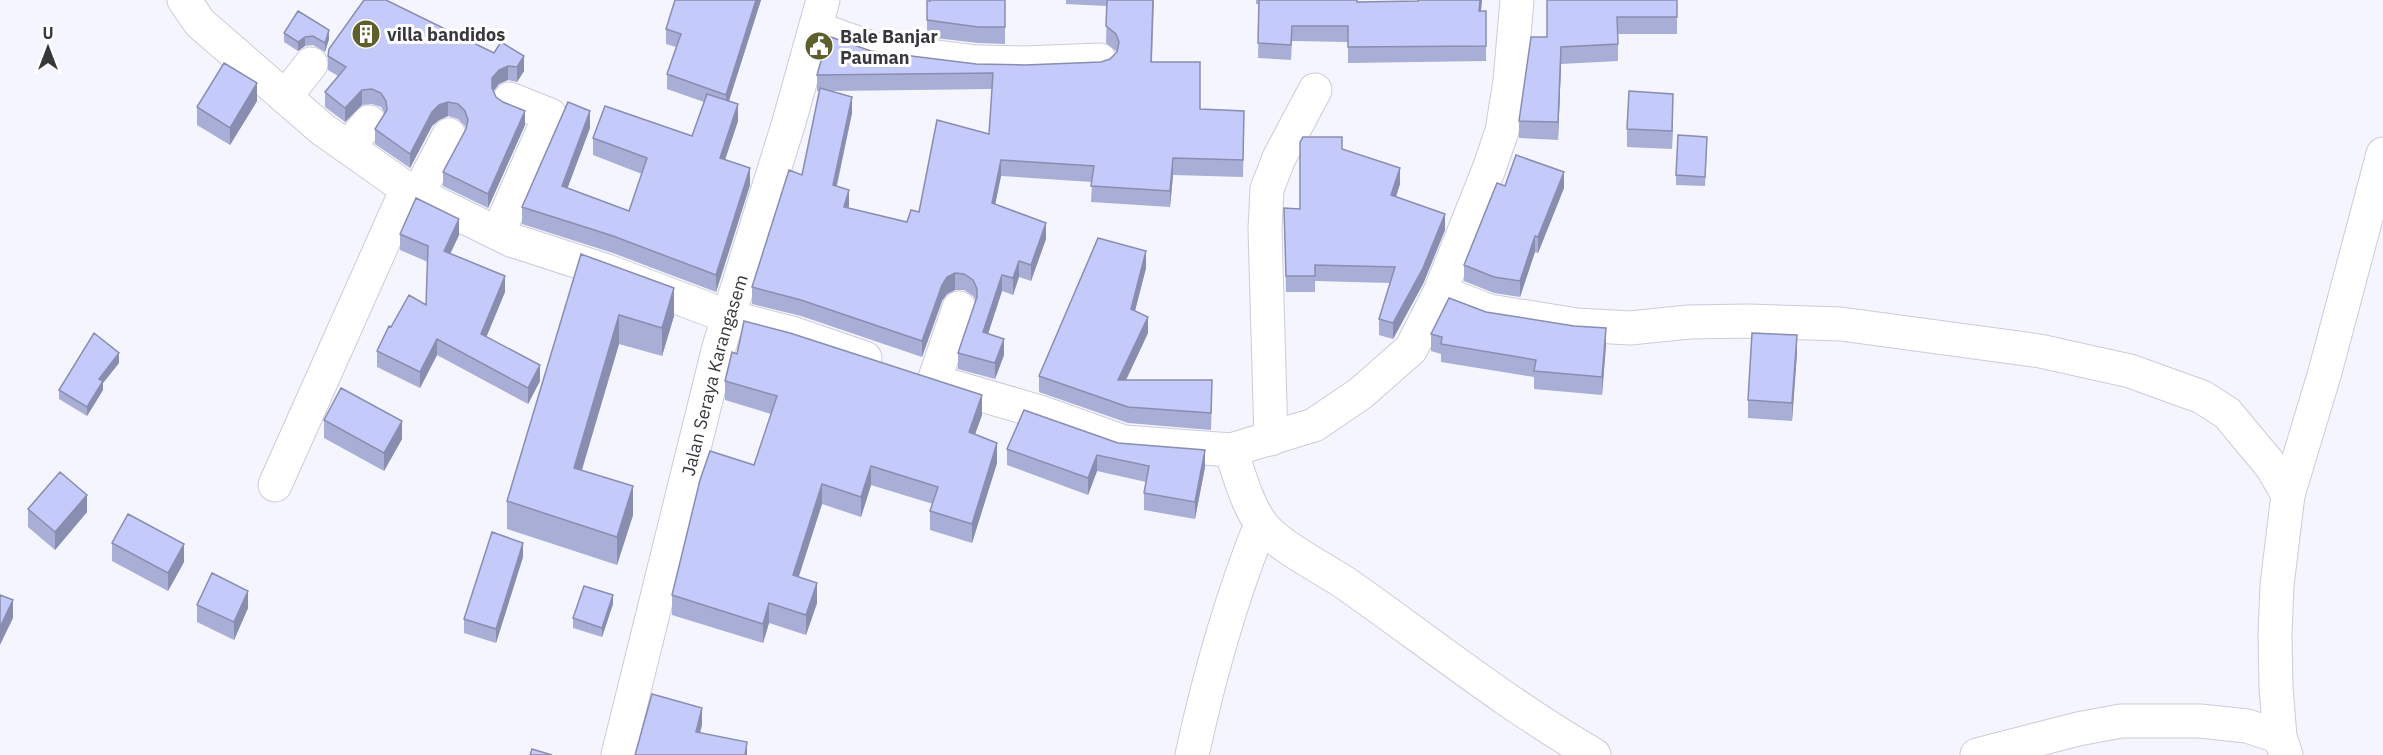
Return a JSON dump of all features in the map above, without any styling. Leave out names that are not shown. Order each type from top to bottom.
[{"type":"street","points":[[184,0],[200,23],[322,129],[413,191],[512,240],[607,271],[729,317],[795,334],[911,373],[1040,412],[1124,442],[1231,450],[1271,440],[1314,425],[1361,393],[1411,349],[1440,292],[1490,169],[1502,131],[1510,81],[1517,0]]},
{"type":"street","points":[[819,14],[874,49],[966,60],[1024,63],[1100,60]]},
{"type":"street","name":"Jalan Seraya Karangasem","points":[[618,755],[719,347],[819,14]]},
{"type":"street","points":[[285,97],[311,64]]},
{"type":"street","points":[[1271,440],[1264,229],[1267,189],[1279,158],[1315,90]]},
{"type":"street","points":[[498,233],[550,115],[510,99]]},
{"type":"street","points":[[348,147],[369,122]]},
{"type":"street","points":[[275,485],[413,191],[449,135]]},
{"type":"street","points":[[2283,746],[2276,687],[2276,609],[2282,534],[2288,495],[2325,372],[2383,154]]},
{"type":"street","points":[[1440,292],[1489,311],[1577,325],[1630,328],[1689,322],[1749,321],[1841,324],[2040,351],[2130,371],[2202,396],[2227,413],[2272,467],[2288,495]]},
{"type":"street","points":[[911,373],[959,308]]},
{"type":"street","points":[[1231,450],[1244,488],[1261,524],[1276,538],[1346,584],[1470,676],[1555,733],[1594,755]]},
{"type":"street","points":[[1192,755],[1200,716],[1243,568],[1261,524]]},
{"type":"street","points":[[1977,755],[2067,731],[2121,721],[2212,722],[2247,726],[2283,746]]},
{"type":"building","points":[[364,0],[386,0],[494,53],[501,42],[524,56],[517,67],[508,66],[499,70],[492,78],[492,88],[496,97],[525,111],[488,194],[443,172],[466,129],[468,120],[465,111],[458,104],[448,102],[439,105],[432,112],[410,154],[375,129],[387,110],[386,101],[381,93],[372,89],[362,90],[345,108],[325,92],[346,67],[328,56],[329,49]]},
{"type":"building","points":[[675,0],[756,0],[726,95],[667,74],[681,34],[666,29]]},
{"type":"building","points":[[1005,0],[1005,27],[978,27],[927,20],[927,1]]},
{"type":"building","points":[[1107,0],[1153,0],[1151,62],[1200,62],[1200,109],[1244,111],[1243,160],[1173,158],[1170,191],[1091,186],[1094,166],[1001,160],[992,203],[1046,223],[1031,265],[1019,261],[1013,278],[1002,275],[983,332],[1004,339],[995,363],[958,353],[977,297],[977,289],[973,280],[964,274],[955,273],[947,277],[922,341],[801,300],[752,287],[789,170],[802,175],[820,88],[852,97],[833,185],[849,190],[844,207],[907,222],[911,210],[919,212],[937,120],[989,134],[993,73],[817,75],[828,36],[871,51],[976,64],[1101,62],[1110,59],[1117,52],[1119,42],[1116,34],[1106,26]]},
{"type":"building","points":[[1259,0],[1357,0],[1357,2],[1480,0],[1479,11],[1486,11],[1486,46],[1348,47],[1348,26],[1292,26],[1291,45],[1258,43]]},
{"type":"building","points":[[1547,0],[1677,0],[1677,17],[1617,17],[1618,44],[1561,47],[1558,122],[1519,121],[1531,37],[1547,37]]},
{"type":"building","points":[[298,11],[329,30],[325,43],[313,36],[305,37],[298,42],[284,33]]},
{"type":"building","points":[[224,63],[257,83],[230,128],[197,107]]},
{"type":"building","points":[[1629,91],[1673,94],[1672,131],[1627,129]]},
{"type":"building","points":[[707,94],[738,104],[720,158],[750,168],[716,275],[613,236],[522,207],[568,102],[590,111],[562,186],[629,211],[647,158],[593,138],[605,106],[692,136]]},
{"type":"building","points":[[1678,135],[1707,137],[1705,177],[1676,175]]},
{"type":"building","points":[[1303,137],[1342,137],[1342,149],[1400,168],[1391,195],[1445,214],[1423,268],[1393,323],[1379,319],[1395,267],[1315,265],[1315,276],[1286,276],[1284,208],[1300,209],[1300,142]]},
{"type":"building","points":[[1516,155],[1564,172],[1538,237],[1535,236],[1520,281],[1494,277],[1464,265],[1497,183],[1505,186]]},
{"type":"building","points":[[416,198],[459,219],[444,251],[505,276],[481,334],[540,365],[528,388],[437,339],[420,372],[377,351],[389,326],[391,327],[409,295],[426,305],[428,246],[400,234]]},
{"type":"building","points":[[1098,238],[1146,251],[1131,309],[1148,317],[1118,380],[1212,380],[1211,413],[1128,407],[1039,376]]},
{"type":"building","points":[[581,254],[674,288],[662,328],[619,315],[574,468],[633,486],[617,537],[507,501]]},
{"type":"building","points":[[1449,298],[1486,312],[1574,326],[1606,328],[1602,377],[1534,371],[1536,360],[1441,344],[1442,337],[1431,334]]},
{"type":"building","points":[[744,321],[790,333],[982,395],[969,432],[997,443],[972,524],[930,511],[938,487],[871,466],[861,497],[822,484],[793,575],[817,583],[806,615],[769,603],[763,624],[672,595],[700,480],[710,451],[754,465],[777,396],[725,381],[732,352],[737,354]]},
{"type":"building","points":[[94,333],[119,353],[99,379],[103,381],[87,407],[59,390]]},
{"type":"building","points":[[1752,333],[1797,335],[1792,403],[1748,400]]},
{"type":"building","points":[[341,388],[402,421],[384,453],[324,420]]},
{"type":"building","points":[[1024,410],[1118,443],[1205,450],[1195,502],[1144,493],[1149,466],[1097,455],[1088,478],[1007,449]]},
{"type":"building","points":[[60,472],[87,495],[55,532],[28,509]]},
{"type":"building","points":[[128,514],[184,544],[168,573],[112,543]]},
{"type":"building","points":[[492,532],[523,543],[496,629],[464,619]]},
{"type":"building","points":[[212,573],[248,591],[234,622],[197,605]]},
{"type":"building","points":[[584,586],[613,595],[602,628],[573,618]]},
{"type":"building","points":[[0,595],[13,600],[0,627]]},
{"type":"building","points":[[652,694],[702,708],[696,732],[747,742],[745,755],[635,755]]},
{"type":"building","points":[[532,749],[552,755],[530,755]]},
{"type":"place","name":"villa bandidos","points":[[366,34]]},
{"type":"place","name":"Bale Banjar Pauman","points":[[819,46]]}]
